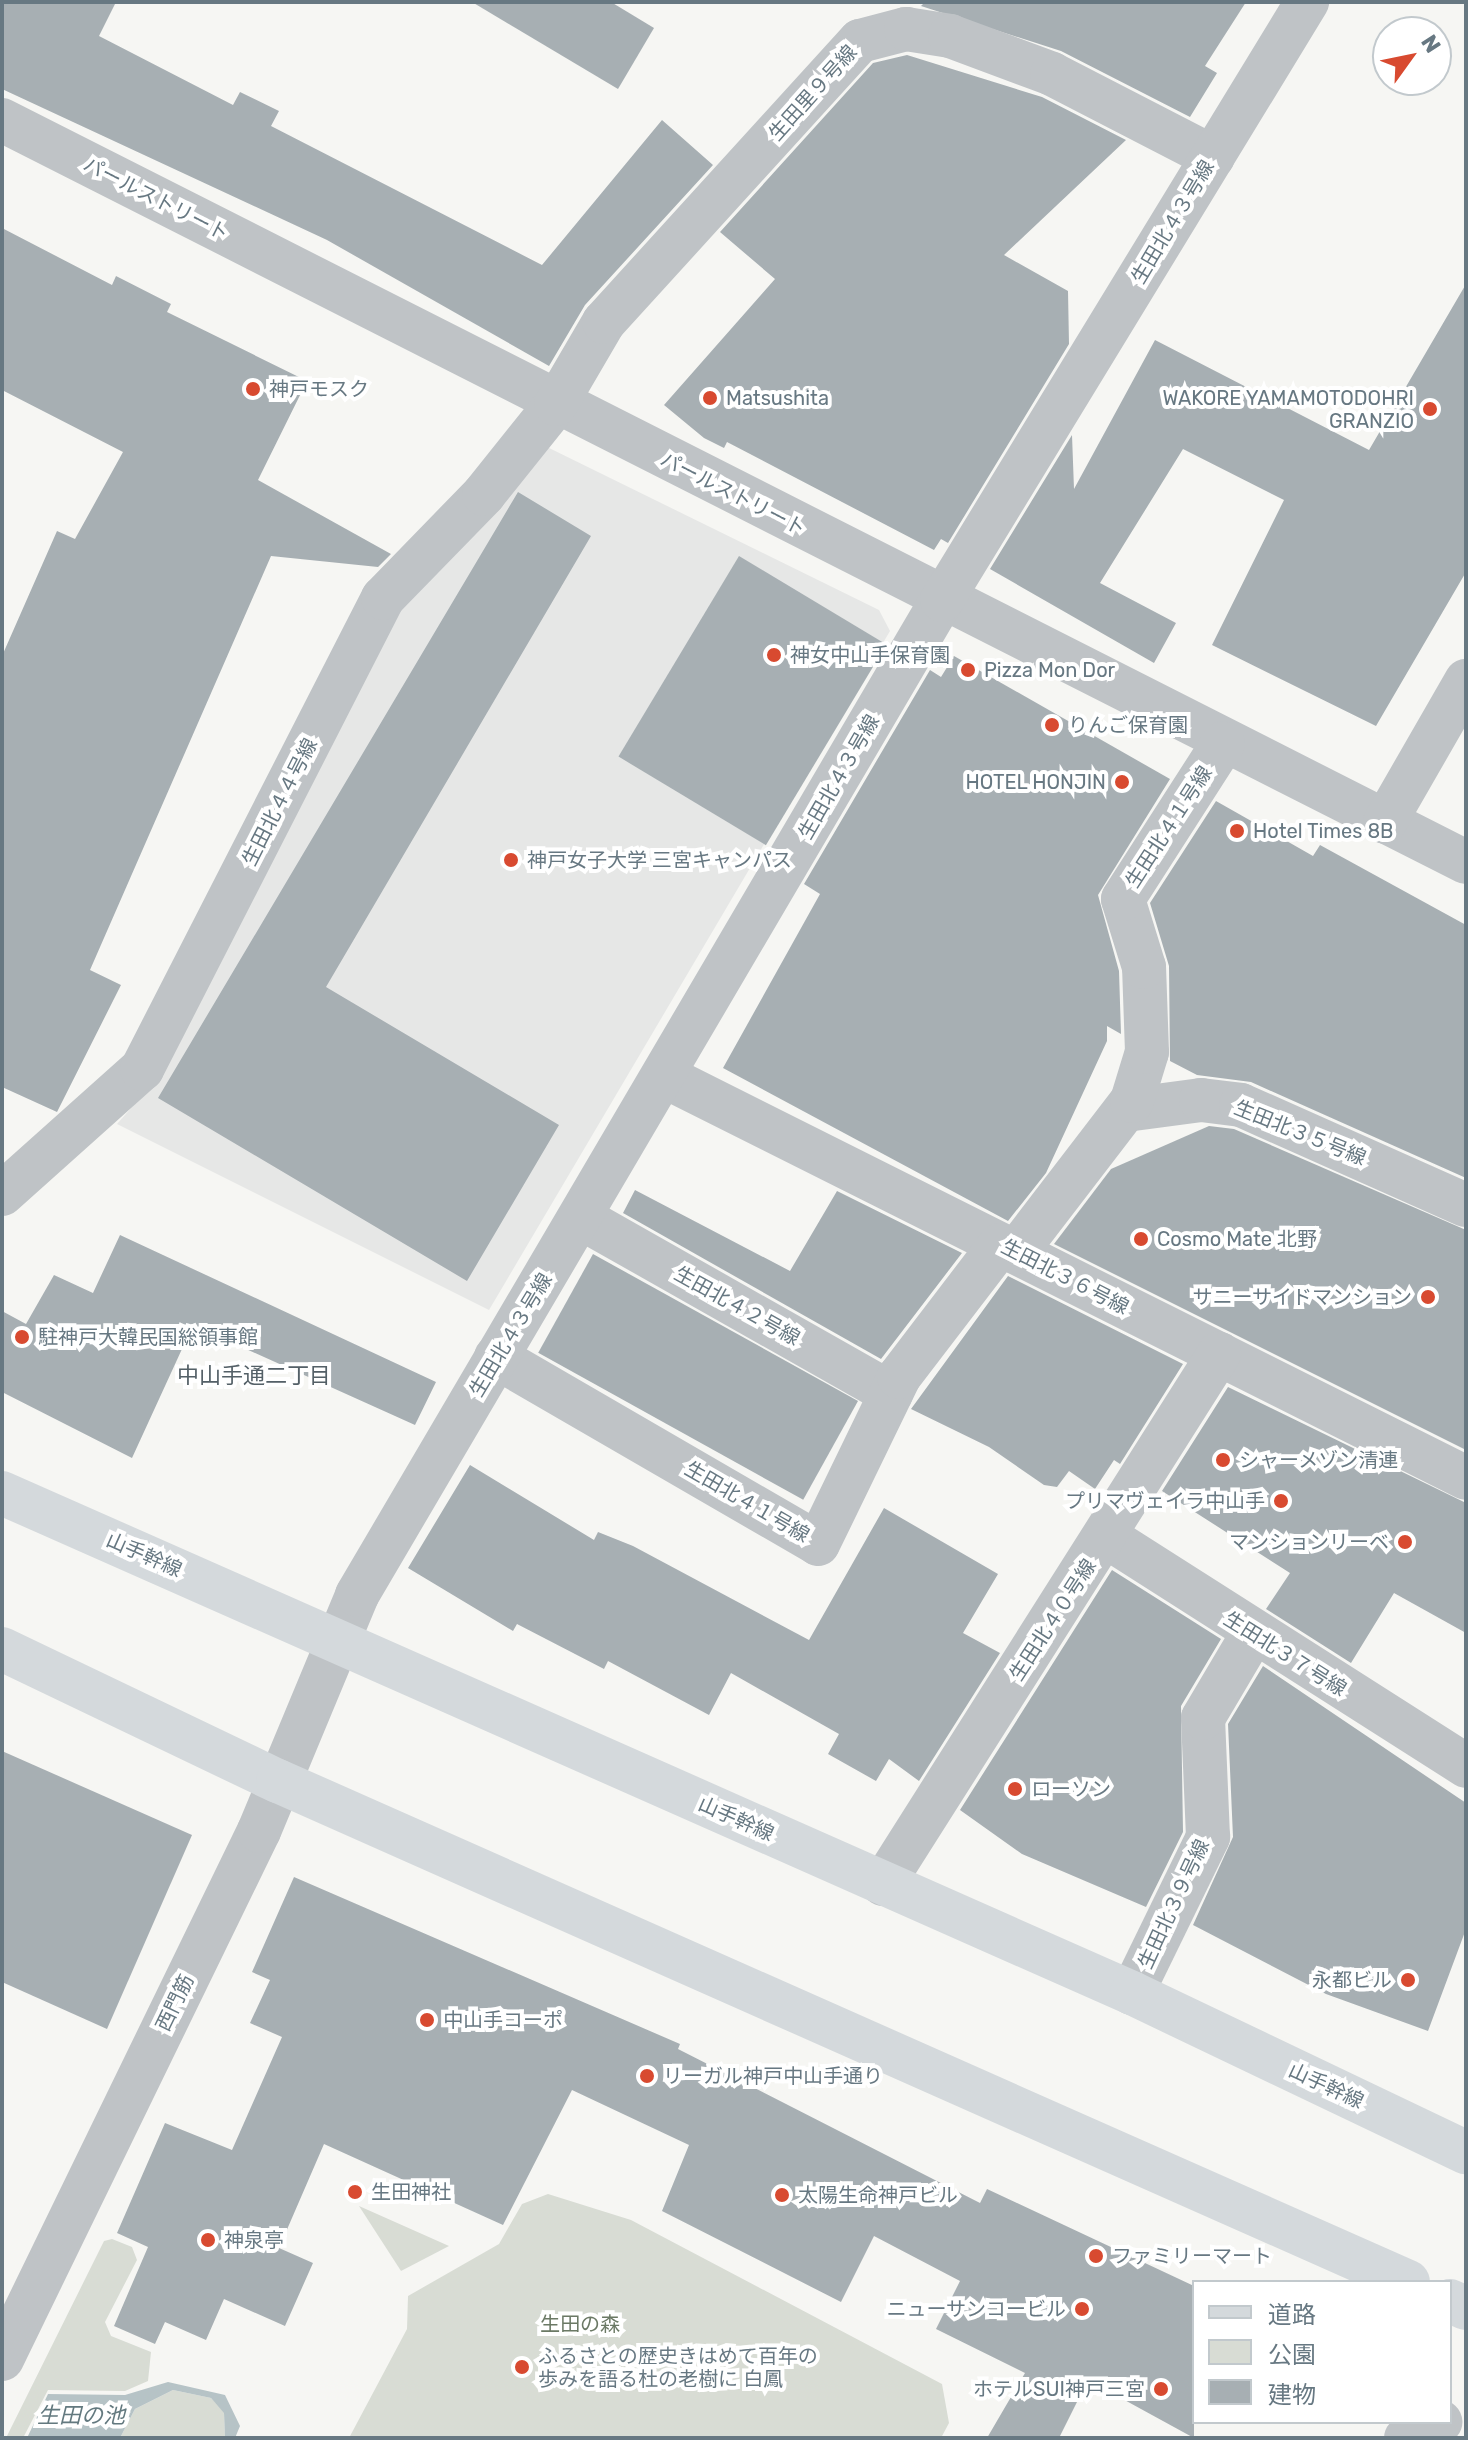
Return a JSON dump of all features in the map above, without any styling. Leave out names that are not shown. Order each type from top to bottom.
[{"type":"main road","name":"山手幹線","points":[[2,1493],[1132,1993],[1466,2152]]},
{"type":"main road","points":[[2,1649],[278,1781],[1403,2280]]},
{"type":"street","name":"生田北４３号線","points":[[335,1641],[496,1357],[583,1219],[942,600],[1307,2]]},
{"type":"street","name":"生田里９号線","points":[[556,404],[604,322],[860,41],[883,31],[950,36],[1037,69],[1213,157]]},
{"type":"street","name":"パールストリート","points":[[2,120],[1223,743],[1466,862]]},
{"type":"street","name":"生田北４４号線","points":[[2,1194],[142,1069],[383,598],[484,494],[556,404]]},
{"type":"street","points":[[1385,822],[1466,681]]},
{"type":"street","name":"生田北４１号線","points":[[496,1357],[818,1544],[891,1393],[1008,1248],[1126,1110],[1147,1052],[1144,967],[1123,899],[1223,743]]},
{"type":"street","name":"生田北３６号線","points":[[664,1076],[1466,1478]]},
{"type":"street","name":"生田北３５号線","points":[[1126,1110],[1201,1100],[1241,1105],[1466,1205]]},
{"type":"street","name":"生田北４２号線","points":[[583,1219],[891,1393]]},
{"type":"street","name":"生田北４０号線","points":[[883,1884],[1107,1537],[1219,1354]]},
{"type":"street","name":"生田北３７号線","points":[[1107,1537],[1252,1635],[1466,1766]]},
{"type":"street","name":"生田北３９号線","points":[[1132,1993],[1208,1837],[1203,1718],[1252,1635]]},
{"type":"street","name":"西門筋","points":[[2,2359],[278,1781],[335,1641]]},
{"type":"street","points":[[1406,2438],[1436,2424]]},
{"type":"shaded area","name":"神戸女子大学 三宮キャンパス","points":[[543,445],[879,610],[890,631],[489,1310],[117,1124],[149,1088],[394,612]]},
{"type":"green space","name":"生田の森","points":[[548,2194],[631,2220],[942,2384],[949,2423],[941,2438],[349,2438],[407,2329],[408,2296],[499,2244],[522,2204]]},
{"type":"green space","points":[[359,2206],[449,2246],[401,2271]]},
{"type":"green space","points":[[112,2239],[132,2247],[137,2260],[105,2322],[111,2336],[151,2352],[148,2381],[125,2391],[48,2390],[23,2438],[6,2438],[104,2241]]},
{"type":"green space","points":[[173,2390],[211,2398],[224,2412],[225,2438],[120,2438],[135,2409]]},
{"type":"water","name":"生田の池","points":[[168,2382],[225,2395],[240,2426],[235,2438],[225,2438],[224,2413],[211,2398],[173,2390],[135,2409],[120,2438],[27,2438],[48,2394],[125,2395]]},
{"type":"building","points":[[2,2],[116,2],[99,36],[233,105],[240,92],[279,111],[271,126],[542,265],[662,120],[713,165],[585,305],[549,366],[327,240],[2,89]]},
{"type":"building","points":[[472,2],[611,2],[654,28],[618,89]]},
{"type":"building","points":[[925,2],[1246,2],[1205,66],[1217,73],[1190,117],[1061,51],[921,6]]},
{"type":"building","points":[[907,55],[1042,97],[1126,140],[1004,255],[1068,291],[1069,344],[948,543],[941,539],[934,550],[727,442],[724,448],[704,438],[664,405],[775,279],[720,232],[873,63]]},
{"type":"building","points":[[2,228],[112,285],[116,276],[171,304],[167,312],[307,381],[258,480],[391,554],[378,567],[271,556],[90,970],[121,985],[57,1112],[2,1087],[2,656],[57,531],[75,539],[123,452],[2,390]]},
{"type":"building","points":[[1466,284],[1466,572],[1376,726],[1212,645],[1284,500],[1183,449],[1100,583],[1176,623],[1154,663],[990,569],[1072,435],[1074,489],[1155,340],[1369,450]]},
{"type":"building","points":[[518,492],[591,536],[326,987],[559,1125],[467,1281],[158,1098]]},
{"type":"building","points":[[739,556],[886,645],[766,845],[618,757]]},
{"type":"building","points":[[954,656],[1170,779],[1098,895],[1119,971],[1121,1034],[1107,1026],[1107,1041],[1046,1173],[1008,1221],[723,1068],[820,894],[804,884],[930,670],[941,677]]},
{"type":"building","points":[[1216,801],[1313,856],[1320,845],[1466,925],[1466,1178],[1251,1082],[1197,1075],[1170,1061],[1169,966],[1150,903]]},
{"type":"building","points":[[1209,1126],[1234,1129],[1466,1230],[1466,1450],[1054,1244],[1111,1169]]},
{"type":"building","points":[[635,1190],[790,1271],[837,1191],[962,1253],[881,1359],[623,1213]]},
{"type":"building","points":[[120,1235],[436,1382],[415,1425],[193,1325],[132,1458],[2,1392],[2,1311],[26,1324],[54,1275],[93,1293]]},
{"type":"building","points":[[593,1254],[858,1401],[803,1500],[538,1353]]},
{"type":"building","points":[[1008,1276],[1183,1364],[1120,1464],[1114,1460],[1095,1489],[1069,1471],[1057,1487],[1044,1485],[989,1447],[911,1409]]},
{"type":"building","points":[[1228,1387],[1466,1503],[1466,1633],[1394,1593],[1351,1663],[1266,1609],[1290,1573],[1162,1491]]},
{"type":"building","points":[[470,1465],[594,1540],[598,1532],[633,1546],[809,1640],[884,1508],[998,1574],[963,1633],[1000,1653],[919,1781],[889,1759],[876,1781],[828,1754],[839,1734],[731,1673],[709,1715],[608,1661],[604,1669],[517,1624],[513,1631],[408,1568]]},
{"type":"building","points":[[1112,1570],[1221,1639],[1181,1706],[1183,1832],[1146,1907],[1022,1854],[960,1810]]},
{"type":"building","points":[[1263,1666],[1466,1803],[1466,1929],[1428,2031],[1326,1994],[1193,1925],[1233,1837],[1228,1724]]},
{"type":"building","points":[[2,1751],[192,1835],[107,2029],[2,1982]]},
{"type":"building","points":[[294,1877],[680,2044],[678,2049],[980,2203],[987,2189],[1192,2285],[1194,2438],[1088,2380],[1059,2438],[987,2438],[1025,2373],[936,2329],[960,2281],[874,2236],[841,2302],[662,2211],[689,2145],[572,2090],[503,2225],[324,2144],[279,2248],[313,2263],[285,2326],[224,2299],[206,2340],[165,2322],[155,2344],[114,2326],[148,2247],[117,2233],[165,2123],[232,2150],[282,2037],[250,2023],[270,1980],[252,1972]]},
{"type":"place","name":"神戸モスク","points":[[253,389]]},
{"type":"place","name":"Matsushita","points":[[710,398]]},
{"type":"place","name":"WAKORE YAMAMOTODOHRI GRANZIO","points":[[1430,409]]},
{"type":"place","name":"神女中山手保育園","points":[[774,655]]},
{"type":"place","name":"Pizza Mon Dor","points":[[968,670]]},
{"type":"place","name":"りんご保育園","points":[[1052,725]]},
{"type":"place","name":"HOTEL HONJIN","points":[[1122,782]]},
{"type":"place","name":"Hotel Times 8B","points":[[1237,831]]},
{"type":"place","name":"神戸女子大学 三宮キャンパス","points":[[511,860]]},
{"type":"place","name":"Cosmo Mate 北野","points":[[1141,1239]]},
{"type":"place","name":"サニーサイドマンション","points":[[1428,1297]]},
{"type":"place","name":"駐神戸大韓民国総領事館","points":[[22,1337]]},
{"type":"place","name":"シャーメゾン清連","points":[[1223,1460]]},
{"type":"place","name":"プリマヴェイラ中山手","points":[[1281,1501]]},
{"type":"place","name":"マンションリーベ","points":[[1405,1542]]},
{"type":"place","name":"ローソン","points":[[1015,1789]]},
{"type":"place","name":"永都ビル","points":[[1408,1980]]},
{"type":"place","name":"中山手コーポ","points":[[427,2020]]},
{"type":"place","name":"リーガル神戸中山手通り","points":[[647,2076]]},
{"type":"place","name":"生田神社","points":[[355,2192]]},
{"type":"place","name":"太陽生命神戸ビル","points":[[782,2195]]},
{"type":"place","name":"神泉亭","points":[[208,2240]]},
{"type":"place","name":"ファミリーマート","points":[[1096,2256]]},
{"type":"place","name":"ニューサンコービル","points":[[1082,2309]]},
{"type":"place","name":"ふるさとの歴史きはめて百年の 歩みを語る杜の老樹に 白鳳","points":[[522,2367]]},
{"type":"place","name":"ホテルSUI神戸三宮","points":[[1161,2389]]},
{"type":"district","name":"中山手通二丁目","points":[[254,1376]]}]
